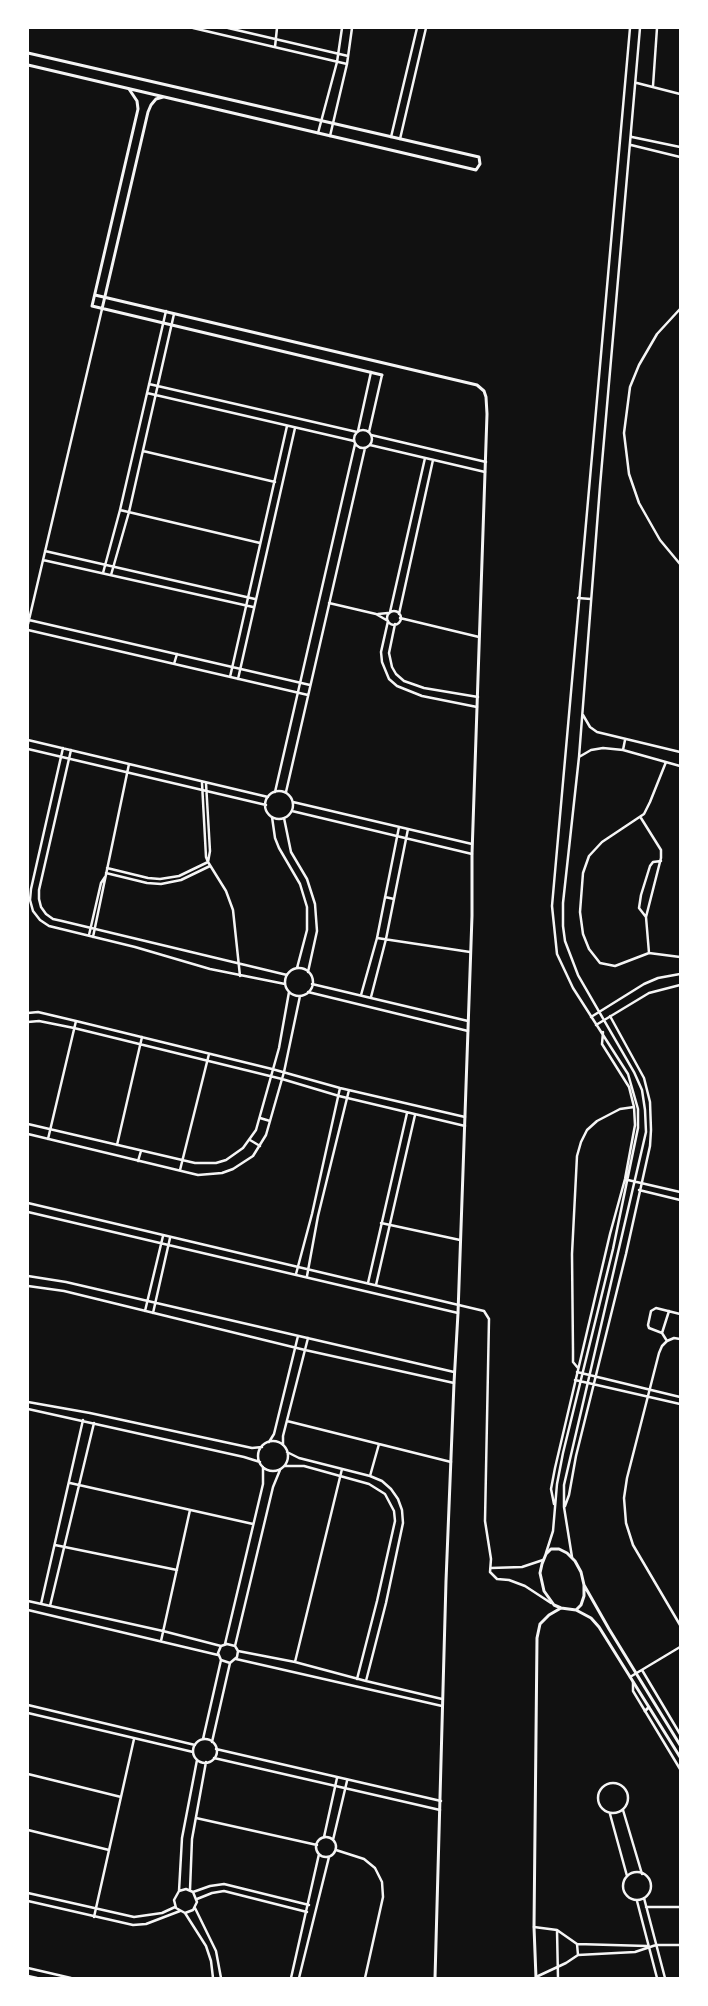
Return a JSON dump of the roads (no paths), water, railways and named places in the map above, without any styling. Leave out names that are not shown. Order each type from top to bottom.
[{"type":"street","points":[[193,28],[210,30],[347,64]]},
{"type":"street","points":[[228,28],[348,56]]},
{"type":"street","points":[[275,47],[277,28]]},
{"type":"street","points":[[318,133],[337,62],[342,28]]},
{"type":"street","points":[[330,136],[347,64],[352,28]]},
{"type":"street","points":[[390,137],[417,28]]},
{"type":"street","points":[[400,139],[426,28]]},
{"type":"street","points":[[555,1507],[551,1489],[610,1234],[627,1180],[638,1128],[638,1109],[628,1074],[603,1032],[590,1017],[573,988],[557,954],[552,906],[630,28]]},
{"type":"street","points":[[572,1559],[564,1507],[564,1485],[646,1132],[642,1090],[634,1072],[572,962],[565,941],[563,926],[563,903],[579,757],[640,28]]},
{"type":"street","points":[[653,86],[657,28]]},
{"type":"street","points":[[415,40],[423,41]]},
{"type":"street","points":[[28,53],[479,157],[480,164],[476,170],[28,65]]},
{"type":"street","points":[[636,83],[680,94]]},
{"type":"street","points":[[129,89],[137,101],[138,109],[92,306],[382,374],[370,434],[370,445]]},
{"type":"street","points":[[28,624],[148,112],[150,105],[156,99],[164,97]]},
{"type":"street","points":[[632,137],[680,147]]},
{"type":"street","points":[[631,145],[680,157]]},
{"type":"street","points":[[95,294],[477,385],[485,395],[487,414],[486,462],[472,844],[472,916],[461,1240],[446,1581],[435,1978]]},
{"type":"street","points":[[680,310],[657,334],[639,365],[630,387],[624,433],[630,474],[639,503],[660,540],[680,564]]},
{"type":"street","points":[[103,573],[120,510],[166,311]]},
{"type":"street","points":[[111,575],[143,451],[174,313]]},
{"type":"street","points":[[275,792],[371,372]]},
{"type":"street","points":[[149,384],[357,432],[362,430],[370,434],[486,462]]},
{"type":"street","points":[[147,393],[354,443],[358,448],[365,448],[370,445],[485,472]]},
{"type":"street","points":[[230,677],[287,426]]},
{"type":"street","points":[[238,678],[295,428]]},
{"type":"street","points":[[272,817],[284,818],[292,812],[293,802],[286,792],[365,448]]},
{"type":"street","points":[[143,451],[274,482]]},
{"type":"street","points":[[425,458],[389,613],[381,652],[382,662],[389,679],[397,686],[422,696],[477,707]]},
{"type":"street","points":[[400,618],[399,614],[433,460]]},
{"type":"street","points":[[120,510],[260,543]]},
{"type":"street","points":[[45,551],[256,599]]},
{"type":"street","points":[[43,560],[254,607]]},
{"type":"street","points":[[578,598],[591,599]]},
{"type":"street","points":[[329,603],[376,614],[395,624]]},
{"type":"street","points":[[376,614],[396,611],[399,614]]},
{"type":"street","points":[[400,618],[479,637]]},
{"type":"street","points":[[400,618],[395,624],[388,653],[396,674],[404,681],[424,688],[478,697]]},
{"type":"street","points":[[29,619],[310,685]]},
{"type":"street","points":[[28,630],[308,695]]},
{"type":"street","points":[[174,664],[177,654]]},
{"type":"street","points":[[582,713],[586,722],[597,732],[680,752]]},
{"type":"street","points":[[28,740],[268,797]]},
{"type":"street","points":[[623,750],[625,740]]},
{"type":"street","points":[[63,748],[31,889],[30,900],[33,911],[40,920],[49,926],[240,976],[285,984]]},
{"type":"street","points":[[579,757],[597,748],[623,750],[680,766]]},
{"type":"street","points":[[28,749],[266,805]]},
{"type":"street","points":[[71,750],[38,899],[46,914],[53,919],[287,975]]},
{"type":"street","points":[[666,762],[650,802],[640,817],[602,842],[589,856],[584,873],[580,912],[583,934],[589,949],[600,963],[615,966],[649,954],[680,957]]},
{"type":"street","points":[[88,936],[101,883],[107,868],[129,764]]},
{"type":"street","points":[[204,782],[202,790],[208,862],[226,891],[233,910],[240,976]]},
{"type":"street","points":[[204,782],[207,792],[210,851],[208,862]]},
{"type":"street","points":[[286,792],[275,792],[268,797],[266,805],[268,813],[272,817],[275,838],[279,848],[300,884],[307,907],[307,930],[298,968]]},
{"type":"street","points":[[293,802],[472,844]]},
{"type":"street","points":[[292,812],[472,854]]},
{"type":"street","points":[[640,817],[660,850],[661,861],[646,917],[649,954]]},
{"type":"street","points":[[284,818],[291,852],[307,879],[315,904],[317,931],[308,972]]},
{"type":"street","points":[[360,995],[377,938],[399,827]]},
{"type":"street","points":[[371,998],[386,939],[408,829]]},
{"type":"street","points":[[646,917],[639,908],[641,895],[650,866],[653,862],[661,861]]},
{"type":"street","points":[[107,868],[148,878],[166,878],[184,874],[208,862]]},
{"type":"street","points":[[105,875],[161,884],[181,880],[210,866]]},
{"type":"street","points":[[93,937],[106,883],[105,875]]},
{"type":"street","points":[[385,897],[394,899]]},
{"type":"street","points":[[377,938],[470,952]]},
{"type":"street","points":[[28,1124],[195,1163],[216,1163],[235,1155],[250,1140],[259,1118],[278,1048],[289,992],[285,984],[287,975],[291,970],[298,968],[308,972],[312,978],[312,984],[308,992],[300,996],[289,992]]},
{"type":"street","points":[[590,1017],[644,984],[658,978],[680,974]]},
{"type":"street","points":[[312,984],[468,1021]]},
{"type":"street","points":[[596,1025],[648,993],[680,985]]},
{"type":"street","points":[[308,992],[468,1031]]},
{"type":"street","points":[[28,1134],[198,1175],[222,1173],[244,1163],[260,1146],[266,1135],[284,1072],[300,996]]},
{"type":"street","points":[[28,1013],[38,1012],[76,1021],[284,1072],[340,1088],[465,1117]]},
{"type":"street","points":[[564,1507],[569,1495],[593,1384],[641,1183],[651,1130],[648,1090],[641,1071],[610,1016]]},
{"type":"street","points":[[28,1022],[39,1020],[74,1028],[282,1079],[339,1096],[465,1126]]},
{"type":"street","points":[[48,1139],[76,1021]]},
{"type":"street","points":[[603,1032],[602,1044],[628,1087],[634,1107],[635,1125],[627,1180]]},
{"type":"street","points":[[117,1145],[142,1037]]},
{"type":"street","points":[[180,1170],[209,1054]]},
{"type":"street","points":[[296,1274],[314,1205],[340,1088]]},
{"type":"street","points":[[307,1276],[318,1216],[349,1090]]},
{"type":"street","points":[[634,1107],[620,1109],[597,1121],[587,1130],[580,1142],[577,1156],[572,1254],[574,1365],[577,1371],[583,1374],[680,1397]]},
{"type":"street","points":[[368,1283],[407,1113]]},
{"type":"street","points":[[376,1285],[416,1115]]},
{"type":"street","points":[[259,1118],[270,1121]]},
{"type":"street","points":[[250,1140],[260,1146]]},
{"type":"street","points":[[138,1161],[141,1151]]},
{"type":"street","points":[[399,1154],[407,1156]]},
{"type":"street","points":[[393,1177],[401,1179]]},
{"type":"street","points":[[627,1180],[680,1192]]},
{"type":"street","points":[[625,1187],[680,1200]]},
{"type":"street","points":[[554,1605],[544,1591],[540,1574],[553,1531],[557,1484],[625,1187]]},
{"type":"street","points":[[28,1203],[484,1311],[489,1319],[485,1521],[491,1574],[494,1578],[525,1586],[554,1605],[576,1610],[591,1618],[599,1627],[680,1757]]},
{"type":"street","points":[[28,1212],[458,1313]]},
{"type":"street","points":[[381,1223],[461,1240]]},
{"type":"street","points":[[145,1311],[163,1236]]},
{"type":"street","points":[[153,1313],[170,1238]]},
{"type":"street","points":[[376,1247],[384,1249]]},
{"type":"street","points":[[28,1276],[54,1279],[454,1372]]},
{"type":"street","points":[[28,1286],[64,1291],[305,1350],[454,1383]]},
{"type":"street","points":[[667,1341],[662,1334],[649,1328],[651,1311],[656,1308],[680,1314]]},
{"type":"street","points":[[662,1334],[669,1311]]},
{"type":"street","points":[[218,1655],[223,1645],[263,1484],[263,1467],[259,1454],[262,1447],[269,1442],[274,1434],[298,1336]]},
{"type":"street","points":[[283,1445],[287,1421],[308,1338]]},
{"type":"street","points":[[680,1339],[674,1338],[667,1341],[659,1353],[625,1489],[626,1523],[638,1555],[680,1625]]},
{"type":"street","points":[[575,1380],[680,1404]]},
{"type":"street","points":[[28,1402],[90,1413],[247,1447],[262,1447]]},
{"type":"street","points":[[28,1409],[83,1420],[260,1462]]},
{"type":"street","points":[[88,1422],[90,1413]]},
{"type":"street","points":[[568,1414],[573,1416]]},
{"type":"street","points":[[41,1604],[83,1420]]},
{"type":"street","points":[[287,1421],[452,1462]]},
{"type":"street","points":[[50,1606],[94,1423]]},
{"type":"street","points":[[269,1442],[283,1445],[288,1452],[299,1458],[370,1476],[382,1481],[391,1488],[398,1499],[402,1510],[403,1523],[386,1603],[364,1681],[360,1688]]},
{"type":"street","points":[[370,1476],[379,1444]]},
{"type":"street","points":[[235,1646],[273,1487],[280,1470],[285,1466],[288,1459],[288,1452]]},
{"type":"street","points":[[285,1466],[298,1464],[378,1488],[390,1502],[394,1511],[395,1521],[357,1679]]},
{"type":"street","points":[[263,1467],[271,1471],[280,1470]]},
{"type":"street","points":[[295,1662],[342,1469]]},
{"type":"street","points":[[70,1483],[252,1524]]},
{"type":"street","points":[[161,1641],[190,1510]]},
{"type":"street","points":[[55,1545],[177,1570]]},
{"type":"street","points":[[546,1554],[551,1549],[559,1549],[567,1553],[581,1572],[584,1596],[582,1605],[576,1610]]},
{"type":"street","points":[[490,1568],[515,1569],[530,1566],[543,1560]]},
{"type":"street","points":[[584,1584],[609,1629],[680,1745]]},
{"type":"street","points":[[28,1601],[223,1645],[230,1644],[235,1646],[238,1651],[236,1658],[230,1663],[212,1742]]},
{"type":"street","points":[[377,1601],[386,1603]]},
{"type":"street","points":[[44,1614],[46,1606]]},
{"type":"street","points":[[561,1608],[545,1619],[538,1630],[534,1927],[536,1978],[578,1955],[586,1953],[635,1952],[656,1945],[680,1945]]},
{"type":"street","points":[[28,1610],[218,1655],[221,1660],[230,1663]]},
{"type":"street","points":[[630,1677],[680,1647]]},
{"type":"street","points":[[238,1651],[295,1662],[364,1681],[444,1699]]},
{"type":"street","points":[[236,1658],[444,1706]]},
{"type":"street","points":[[206,1762],[192,1839],[192,1891],[197,1899],[195,1907],[191,1911],[185,1912],[175,1907],[174,1900],[179,1891],[182,1838],[197,1760],[193,1752],[195,1744],[203,1739],[221,1660]]},
{"type":"street","points":[[642,1670],[680,1734]]},
{"type":"street","points":[[633,1682],[633,1691],[680,1769]]},
{"type":"street","points":[[28,1706],[195,1744]]},
{"type":"street","points":[[645,1711],[649,1707]]},
{"type":"street","points":[[28,1713],[193,1752]]},
{"type":"street","points":[[94,1917],[134,1739]]},
{"type":"street","points":[[203,1739],[212,1742],[216,1749],[214,1758]]},
{"type":"street","points":[[216,1749],[441,1801]]},
{"type":"street","points":[[197,1760],[206,1762],[214,1758],[440,1810]]},
{"type":"street","points":[[28,1774],[121,1797]]},
{"type":"street","points":[[324,1838],[338,1778]]},
{"type":"street","points":[[336,1850],[333,1840],[347,1780]]},
{"type":"street","points":[[616,1783],[625,1788],[628,1802],[623,1810],[610,1814],[602,1809],[598,1800],[600,1791],[607,1784],[616,1783]]},
{"type":"street","points":[[623,1810],[642,1874]]},
{"type":"street","points":[[610,1814],[627,1876],[623,1885],[625,1894],[632,1900],[644,1898],[651,1887],[648,1879],[642,1874],[634,1873],[627,1876]]},
{"type":"street","points":[[196,1818],[317,1846]]},
{"type":"street","points":[[28,1830],[109,1850]]},
{"type":"street","points":[[291,1978],[309,1905],[319,1854],[317,1846],[319,1840],[324,1838],[333,1840]]},
{"type":"street","points":[[299,1978],[329,1857],[336,1850]]},
{"type":"street","points":[[336,1850],[364,1859],[375,1868],[382,1882],[383,1897],[365,1978]]},
{"type":"street","points":[[319,1854],[329,1857]]},
{"type":"street","points":[[179,1891],[192,1891],[224,1884],[309,1905]]},
{"type":"street","points":[[197,1899],[224,1891],[315,1912]]},
{"type":"street","points":[[28,1893],[140,1917],[162,1913],[175,1907]]},
{"type":"street","points":[[644,1898],[665,1978]]},
{"type":"street","points":[[637,1900],[657,1978]]},
{"type":"street","points":[[28,1901],[133,1925],[164,1919],[180,1911]]},
{"type":"street","points":[[195,1907],[216,1951],[222,1978]]},
{"type":"street","points":[[646,1907],[680,1907]]},
{"type":"street","points":[[185,1912],[206,1946],[211,1961],[213,1978]]},
{"type":"street","points":[[534,1927],[556,1930],[577,1944],[635,1944],[648,1947]]},
{"type":"street","points":[[556,1930],[558,1978]]},
{"type":"street","points":[[577,1944],[578,1955]]},
{"type":"street","points":[[28,1968],[71,1978]]},
{"type":"street","points":[[28,1976],[37,1978]]}]
